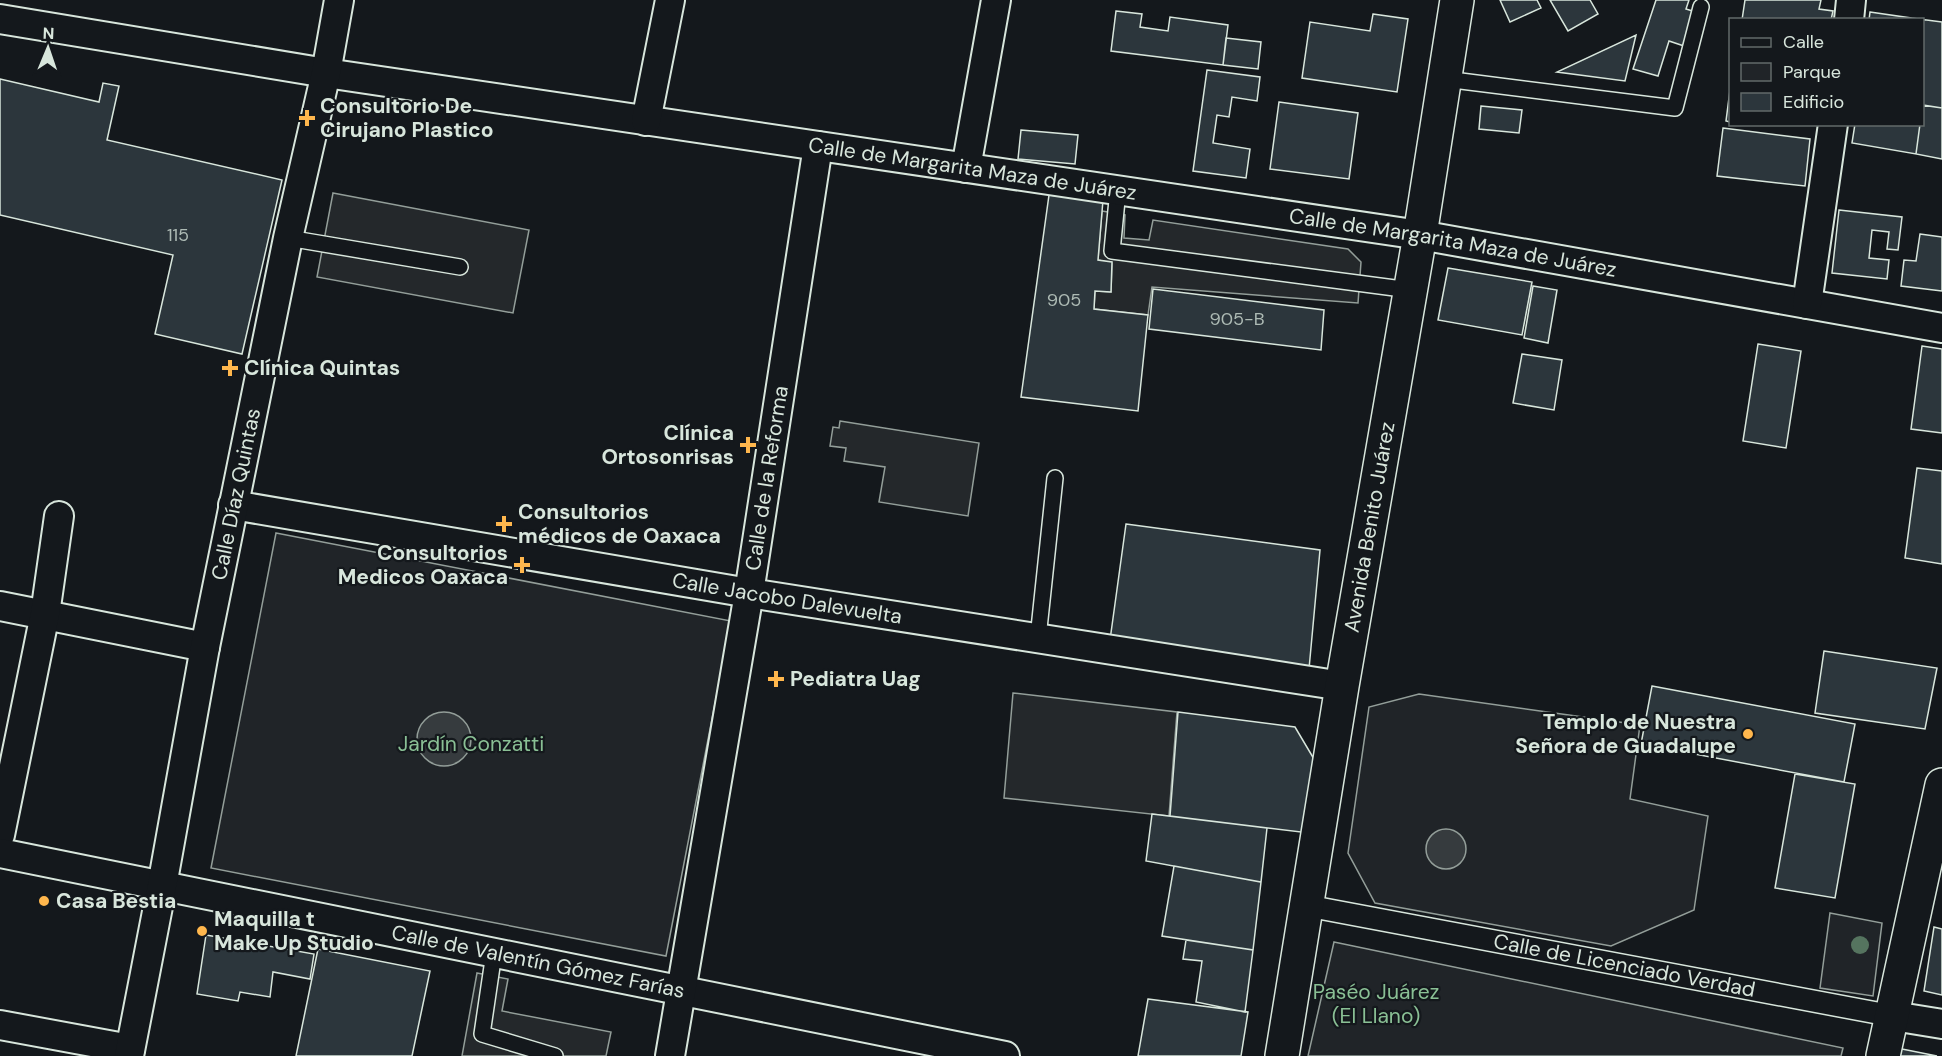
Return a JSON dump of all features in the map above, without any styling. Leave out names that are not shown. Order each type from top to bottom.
[{"type":"main road","name":"Avenida Benito Juárez","points":[[1282,1056],[1342,686],[1420,236],[1457,0]]},
{"type":"main road","points":[[1883,1056],[1942,785]]},
{"type":"street","name":"Calle Díaz Quintas","points":[[129,1052],[233,506],[288,238],[326,74],[339,0]]},
{"type":"street","points":[[646,121],[670,0]]},
{"type":"street","points":[[966,168],[996,0]]},
{"type":"street","points":[[1849,18],[1851,0]]},
{"type":"street","name":"Calle de Margarita Maza de Juárez","points":[[0,20],[326,74],[1420,236],[1942,328]]},
{"type":"street","points":[[1807,304],[1833,126]]},
{"type":"street","name":"Calle de la Reforma","points":[[670,1056],[749,593],[818,146]]},
{"type":"street","name":"Calle Jacobo Dalevuelta","points":[[233,506],[749,593],[1342,686]]},
{"type":"street","points":[[0,835],[45,614],[59,516]]},
{"type":"street","points":[[0,606],[205,647]]},
{"type":"street","name":"Calle de Valentín Gómez Farías","points":[[0,853],[1005,1056]]},
{"type":"street","name":"Calle de Licenciado Verdad","points":[[1308,906],[1942,1024]]},
{"type":"street","points":[[0,1025],[129,1052]]},
{"type":"lane","points":[[1445,79],[1676,108],[1701,7]]},
{"type":"lane","points":[[1118,190],[1112,251],[1410,290]]},
{"type":"lane","points":[[288,238],[460,267]]},
{"type":"lane","points":[[1038,638],[1055,478]]},
{"type":"lane","points":[[494,953],[482,1034],[555,1056]]},
{"type":"green space","name":"Jardín Conzatti","points":[[276,533],[731,621],[666,956],[211,868]]},
{"type":"green space","points":[[1419,694],[1640,725],[1630,799],[1708,816],[1694,910],[1611,946],[1375,903],[1348,853],[1369,707]]},
{"type":"green space","points":[[1830,913],[1882,923],[1873,996],[1820,988]]},
{"type":"green space","name":"Paséo Juárez (El Llano)","points":[[1334,942],[1843,1048],[1841,1056],[1308,1056]]},
{"type":"shaded area","points":[[333,193],[529,230],[513,313],[317,277]]},
{"type":"shaded area","points":[[1102,211],[1125,215],[1124,238],[1149,240],[1153,220],[1348,249],[1361,262],[1358,303],[1152,287],[1148,315],[1094,309],[1095,291],[1111,292],[1112,263],[1098,260]]},
{"type":"shaded area","points":[[840,421],[979,443],[968,516],[879,502],[885,467],[844,461],[846,448],[830,446],[833,427],[839,428]]},
{"type":"shaded area","points":[[1013,693],[1177,712],[1169,816],[1004,798]]},
{"type":"shaded area","points":[[444,712],[454,714],[463,720],[469,729],[471,739],[469,749],[463,758],[454,764],[444,766],[434,764],[425,758],[419,749],[417,739],[419,729],[425,720],[434,714]]},
{"type":"shaded area","points":[[1446,829],[1454,830],[1460,835],[1465,841],[1465,857],[1460,863],[1454,868],[1446,869],[1438,868],[1432,863],[1427,857],[1426,849],[1427,841],[1432,835],[1438,830]]},
{"type":"shaded area","points":[[477,973],[508,979],[502,1011],[611,1032],[606,1056],[462,1056]]},
{"type":"building","points":[[1500,0],[1537,0],[1541,8],[1510,22]]},
{"type":"building","points":[[1550,0],[1590,0],[1598,14],[1568,31]]},
{"type":"building","points":[[1656,0],[1689,0],[1686,9],[1699,13],[1687,47],[1669,41],[1658,76],[1633,69]]},
{"type":"building","points":[[1745,0],[1821,0],[1819,9],[1833,11],[1831,18],[1742,18]]},
{"type":"building","points":[[1116,11],[1142,14],[1140,27],[1168,31],[1170,17],[1228,25],[1223,65],[1111,51]]},
{"type":"building","points":[[1870,12],[1911,18],[1869,18]]},
{"type":"building","points":[[1373,14],[1408,19],[1397,92],[1302,78],[1310,22],[1370,31]]},
{"type":"building","points":[[1924,20],[1942,22],[1942,108],[1924,105]]},
{"type":"building","points":[[1636,35],[1625,81],[1557,72]]},
{"type":"building","points":[[1226,38],[1261,42],[1258,69],[1223,65]]},
{"type":"building","points":[[1207,70],[1260,77],[1257,101],[1232,97],[1229,117],[1217,115],[1213,143],[1250,149],[1246,178],[1193,171]]},
{"type":"building","points":[[0,79],[99,102],[103,83],[119,86],[107,140],[282,180],[242,354],[155,334],[173,255],[0,215]]},
{"type":"building","points":[[1729,98],[1729,122],[1726,121]]},
{"type":"building","points":[[1279,102],[1358,113],[1349,179],[1270,169]]},
{"type":"building","points":[[1924,105],[1942,108],[1942,159],[1916,154],[1920,126],[1924,126]]},
{"type":"building","points":[[1481,106],[1522,110],[1519,133],[1479,129]]},
{"type":"building","points":[[1855,126],[1920,126],[1916,154],[1852,143]]},
{"type":"building","points":[[1723,128],[1810,139],[1805,186],[1717,176]]},
{"type":"building","points":[[1021,130],[1078,135],[1075,164],[1018,159]]},
{"type":"building","points":[[1049,195],[1103,200],[1098,260],[1112,262],[1111,292],[1095,291],[1094,309],[1148,315],[1138,411],[1021,397]]},
{"type":"building","points":[[1839,210],[1902,217],[1898,250],[1887,249],[1889,232],[1872,230],[1869,258],[1889,260],[1887,279],[1832,273]]},
{"type":"building","points":[[1920,234],[1942,237],[1942,291],[1901,286],[1904,260],[1916,261]]},
{"type":"building","points":[[1448,268],[1532,282],[1522,335],[1438,320]]},
{"type":"building","points":[[1533,286],[1557,290],[1548,343],[1524,338]]},
{"type":"building","points":[[1153,289],[1324,310],[1321,350],[1149,329]]},
{"type":"building","points":[[1758,344],[1801,351],[1786,448],[1743,441]]},
{"type":"building","points":[[1922,346],[1942,349],[1942,433],[1911,429]]},
{"type":"building","points":[[1522,354],[1562,360],[1554,410],[1513,403]]},
{"type":"building","points":[[1917,468],[1942,471],[1942,564],[1905,558]]},
{"type":"building","points":[[1126,524],[1320,550],[1309,669],[1110,640]]},
{"type":"building","points":[[1824,651],[1937,668],[1925,729],[1815,713]]},
{"type":"building","name":"Templo de Nuestra Señora de Guadalupe","points":[[1652,686],[1855,724],[1844,782],[1641,744]]},
{"type":"building","points":[[1178,712],[1295,727],[1314,759],[1309,833],[1170,816]]},
{"type":"building","points":[[1795,774],[1855,784],[1835,898],[1775,888]]},
{"type":"building","points":[[1152,814],[1267,828],[1261,882],[1146,861]]},
{"type":"building","points":[[1174,866],[1261,882],[1253,950],[1162,936]]},
{"type":"building","points":[[1934,927],[1942,929],[1942,995],[1924,991]]},
{"type":"building","points":[[206,935],[314,954],[310,979],[273,972],[270,997],[240,992],[238,1001],[197,994]]},
{"type":"building","points":[[1186,940],[1253,950],[1245,1012],[1196,1002],[1202,961],[1183,959]]},
{"type":"building","points":[[318,949],[430,971],[412,1056],[296,1056]]},
{"type":"building","points":[[1148,999],[1248,1012],[1241,1056],[1138,1056]]},
{"type":"building","points":[[1897,1048],[1937,1056],[1895,1056]]},
{"type":"place","name":"Consultorio De Cirujano Plastico","points":[[307,118]]},
{"type":"place","name":"Clínica Quintas","points":[[230,368]]},
{"type":"place","name":"Clínica Ortosonrisas","points":[[748,445]]},
{"type":"place","name":"Consultorios médicos de Oaxaca","points":[[504,524]]},
{"type":"place","name":"Consultorios Medicos Oaxaca","points":[[522,565]]},
{"type":"place","name":"Pediatra Uag","points":[[776,679]]},
{"type":"place","name":"Templo de Nuestra Señora de Guadalupe","points":[[1748,734]]},
{"type":"place","name":"Casa Bestia","points":[[44,901]]},
{"type":"place","name":"Maquilla t Make Up Studio","points":[[202,931]]}]
